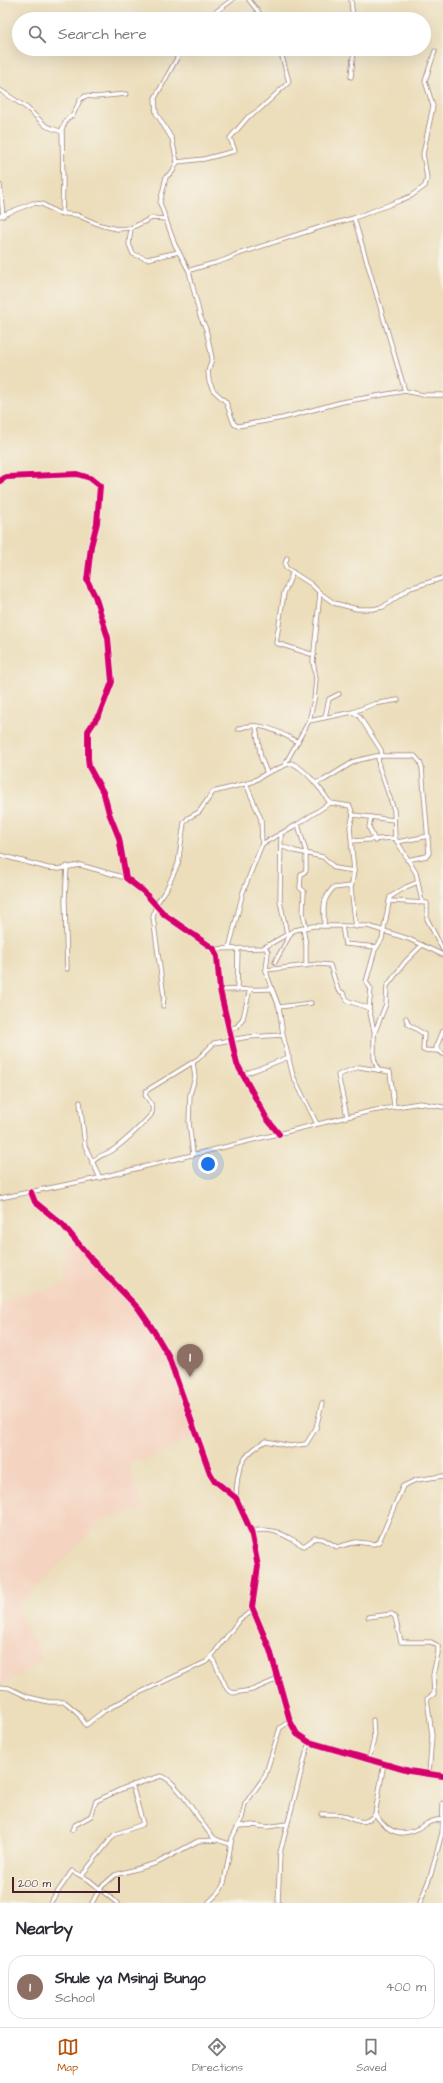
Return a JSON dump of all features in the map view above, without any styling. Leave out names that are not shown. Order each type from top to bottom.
[{"type":"street","points":[[216,12],[232,0]]},
{"type":"street","points":[[249,0],[258,12]]},
{"type":"street","points":[[351,0],[352,12]]},
{"type":"street","points":[[188,270],[203,265],[226,261],[235,255],[321,227],[354,218],[405,199],[426,184],[424,154],[433,106],[425,81],[435,51]]},
{"type":"street","points":[[178,56],[154,98],[156,113],[172,139],[177,162],[173,171],[166,178],[161,193],[160,202],[179,252],[188,270],[200,316],[206,329],[212,355],[208,372],[209,381],[213,390],[226,402],[235,426],[264,422],[317,410],[342,402],[404,391],[423,395],[443,394]]},
{"type":"street","points":[[177,162],[204,160],[235,151],[230,138],[248,117],[259,110],[289,82],[282,56]]},
{"type":"street","points":[[351,77],[353,56]]},
{"type":"street","points":[[0,90],[27,108],[46,126],[62,132]]},
{"type":"street","points":[[62,214],[63,125],[74,114],[80,100],[85,96],[95,97],[126,94]]},
{"type":"street","points":[[0,185],[2,216],[33,203],[42,204],[62,214],[77,215],[110,228],[120,230],[131,228],[147,219],[166,219]]},
{"type":"street","points":[[354,218],[404,391]]},
{"type":"street","points":[[131,228],[129,244],[133,254],[147,259],[179,252]]},
{"type":"street","points":[[0,481],[8,477],[78,474],[90,478],[100,486],[97,523],[91,546],[87,580],[94,594],[108,638],[112,682],[100,713],[88,731],[89,764],[104,794],[109,813],[119,838],[126,878]]},
{"type":"street","points":[[287,558],[285,566],[311,584],[320,593],[334,602],[358,609],[373,609],[383,606],[410,588],[443,578]]},
{"type":"street","points":[[292,572],[284,593],[276,643],[314,655]]},
{"type":"street","points":[[285,764],[309,721],[315,686],[314,655],[320,593]]},
{"type":"street","points":[[325,717],[329,698],[339,694]]},
{"type":"street","points":[[309,721],[353,712],[374,704],[398,700]]},
{"type":"street","points":[[353,712],[359,716],[381,750],[380,767],[394,810],[396,840],[407,860],[416,872],[422,902]]},
{"type":"street","points":[[238,729],[248,726],[272,728],[298,742]]},
{"type":"street","points":[[256,727],[261,758],[267,773]]},
{"type":"street","points":[[315,783],[324,780],[350,763],[380,756],[388,758],[415,756],[420,762],[430,849],[427,856],[407,860]]},
{"type":"street","points":[[163,1006],[164,997],[154,923],[156,904],[166,890],[178,864],[180,844],[186,820],[199,812],[213,792],[246,784],[285,764],[294,764],[315,783],[330,802],[348,805],[353,815],[350,827],[354,871],[351,886],[356,927]]},
{"type":"street","points":[[229,948],[243,892],[262,844],[261,819],[246,784]]},
{"type":"street","points":[[262,844],[298,824],[330,802]]},
{"type":"street","points":[[353,815],[394,820]]},
{"type":"street","points":[[371,817],[369,828],[375,841]]},
{"type":"street","points":[[298,824],[306,852],[307,870],[301,874],[299,880],[300,888],[305,892],[303,913],[306,966]]},
{"type":"street","points":[[281,834],[280,901],[287,934]]},
{"type":"street","points":[[352,841],[396,840],[429,836]]},
{"type":"street","points":[[281,846],[295,851],[306,852],[326,858],[335,868],[354,871]]},
{"type":"street","points":[[0,855],[55,869],[80,865],[126,878],[143,891],[165,915],[214,949],[217,957],[220,990],[228,1028],[242,1075],[267,1119],[279,1134]]},
{"type":"street","points":[[67,866],[64,900],[67,969]]},
{"type":"street","points":[[378,1070],[374,1058],[375,1032],[370,1008],[371,990],[366,980],[377,947],[381,943],[389,901],[395,893],[418,882]]},
{"type":"street","points":[[324,926],[323,903],[327,895],[333,888],[351,886]]},
{"type":"street","points":[[389,901],[427,903],[427,919],[443,953]]},
{"type":"street","points":[[214,949],[265,947],[291,932],[304,928],[324,926],[368,926],[409,939],[443,953]]},
{"type":"street","points":[[342,926],[345,944],[377,947]]},
{"type":"street","points":[[275,962],[291,932]]},
{"type":"street","points":[[375,1032],[386,1004],[386,991],[389,981],[422,945]]},
{"type":"street","points":[[265,947],[268,952],[266,970],[270,989],[279,1007],[283,1035],[296,1084],[317,1124]]},
{"type":"street","points":[[237,990],[238,949]]},
{"type":"street","points":[[266,970],[330,965],[338,990],[343,993],[348,1001],[370,1008]]},
{"type":"street","points":[[228,1028],[239,1026],[243,1018],[250,989]]},
{"type":"street","points":[[220,990],[270,989]]},
{"type":"street","points":[[279,1007],[311,1003]]},
{"type":"street","points":[[406,1018],[408,1024],[424,1034],[423,1050],[438,1051],[443,1054]]},
{"type":"street","points":[[438,1051],[436,1046],[443,1031]]},
{"type":"street","points":[[92,1163],[94,1160],[111,1152],[119,1146],[151,1115],[153,1111],[152,1105],[145,1095],[146,1091],[198,1059],[214,1043],[231,1039],[283,1035]]},
{"type":"street","points":[[242,1075],[289,1056]]},
{"type":"street","points":[[193,1062],[195,1078],[190,1094],[189,1122],[193,1155]]},
{"type":"street","points":[[347,1116],[338,1076],[362,1067],[390,1072],[394,1106]]},
{"type":"street","points":[[80,1102],[85,1146],[100,1178]]},
{"type":"street","points":[[0,1198],[100,1178],[347,1116],[394,1106],[420,1103],[443,1107]]},
{"type":"street","points":[[31,1192],[35,1202],[63,1226],[91,1259],[139,1309],[168,1355],[210,1473],[215,1481],[236,1498]]},
{"type":"street","points":[[322,1404],[316,1428],[306,1444],[290,1446],[266,1442],[240,1463],[238,1468],[236,1498],[250,1531],[258,1566],[252,1601],[253,1610],[270,1650],[290,1721],[297,1734],[309,1742],[409,1771],[443,1776]]},
{"type":"street","points":[[250,1531],[262,1529],[275,1531],[304,1546],[315,1538],[337,1547],[356,1542],[374,1544],[379,1542],[403,1486],[416,1480],[443,1476]]},
{"type":"street","points":[[0,1687],[8,1688],[28,1697],[49,1702],[65,1702],[77,1712],[86,1725],[104,1711],[128,1698],[162,1681],[189,1670],[212,1657],[217,1648],[240,1619],[253,1610]]},
{"type":"street","points":[[368,1617],[392,1614],[395,1617],[401,1642],[431,1642],[438,1646],[433,1675],[434,1691],[432,1696],[427,1699],[432,1735],[429,1774]]},
{"type":"street","points":[[212,1657],[227,1689],[233,1693],[252,1690],[278,1679]]},
{"type":"street","points":[[369,1759],[374,1739],[373,1720]]},
{"type":"street","points":[[208,1903],[220,1891],[224,1883],[230,1844],[248,1799],[266,1776],[280,1728],[290,1721]]},
{"type":"street","points":[[278,1903],[280,1853],[309,1742]]},
{"type":"street","points":[[321,1814],[341,1815],[360,1822],[371,1819],[375,1814],[384,1763]]},
{"type":"street","points":[[72,1830],[78,1823],[91,1816],[96,1801],[132,1785],[158,1776],[163,1776],[176,1789],[217,1840]]},
{"type":"street","points":[[82,1875],[114,1835],[143,1824],[132,1785]]},
{"type":"street","points":[[420,1903],[431,1874],[442,1833],[443,1802]]},
{"type":"street","points":[[375,1814],[386,1828],[401,1834],[420,1829],[429,1823],[442,1818]]},
{"type":"street","points":[[238,1826],[254,1825],[267,1827],[287,1824]]},
{"type":"street","points":[[92,1903],[100,1888],[115,1875],[157,1862],[198,1841],[217,1840],[230,1844]]},
{"type":"street","points":[[50,1903],[72,1871],[82,1875],[117,1903]]},
{"type":"shaded area","points":[[76,1241],[104,1272],[127,1293],[164,1344],[196,1437],[149,1459],[128,1463],[145,1511],[111,1516],[96,1526],[17,1608],[43,1659],[0,1687],[0,1300],[64,1286],[68,1246]]},
{"type":"cycle path","points":[[0,481],[6,477],[77,474],[90,478],[100,486],[97,523],[91,546],[87,580],[95,596],[108,638],[112,682],[100,713],[88,731],[89,767],[104,794],[109,813],[119,838],[126,878],[143,891],[165,915],[214,949],[217,957],[220,990],[237,1064],[267,1119],[279,1134]]},
{"type":"cycle path","points":[[31,1192],[35,1202],[63,1225],[91,1259],[139,1309],[168,1355],[210,1473],[215,1481],[236,1498],[251,1531],[258,1566],[252,1607],[270,1650],[290,1721],[297,1734],[309,1742],[409,1771],[443,1776]]},
{"type":"place","name":"Shule ya Msingi Bungo","points":[[190,1377]]}]
